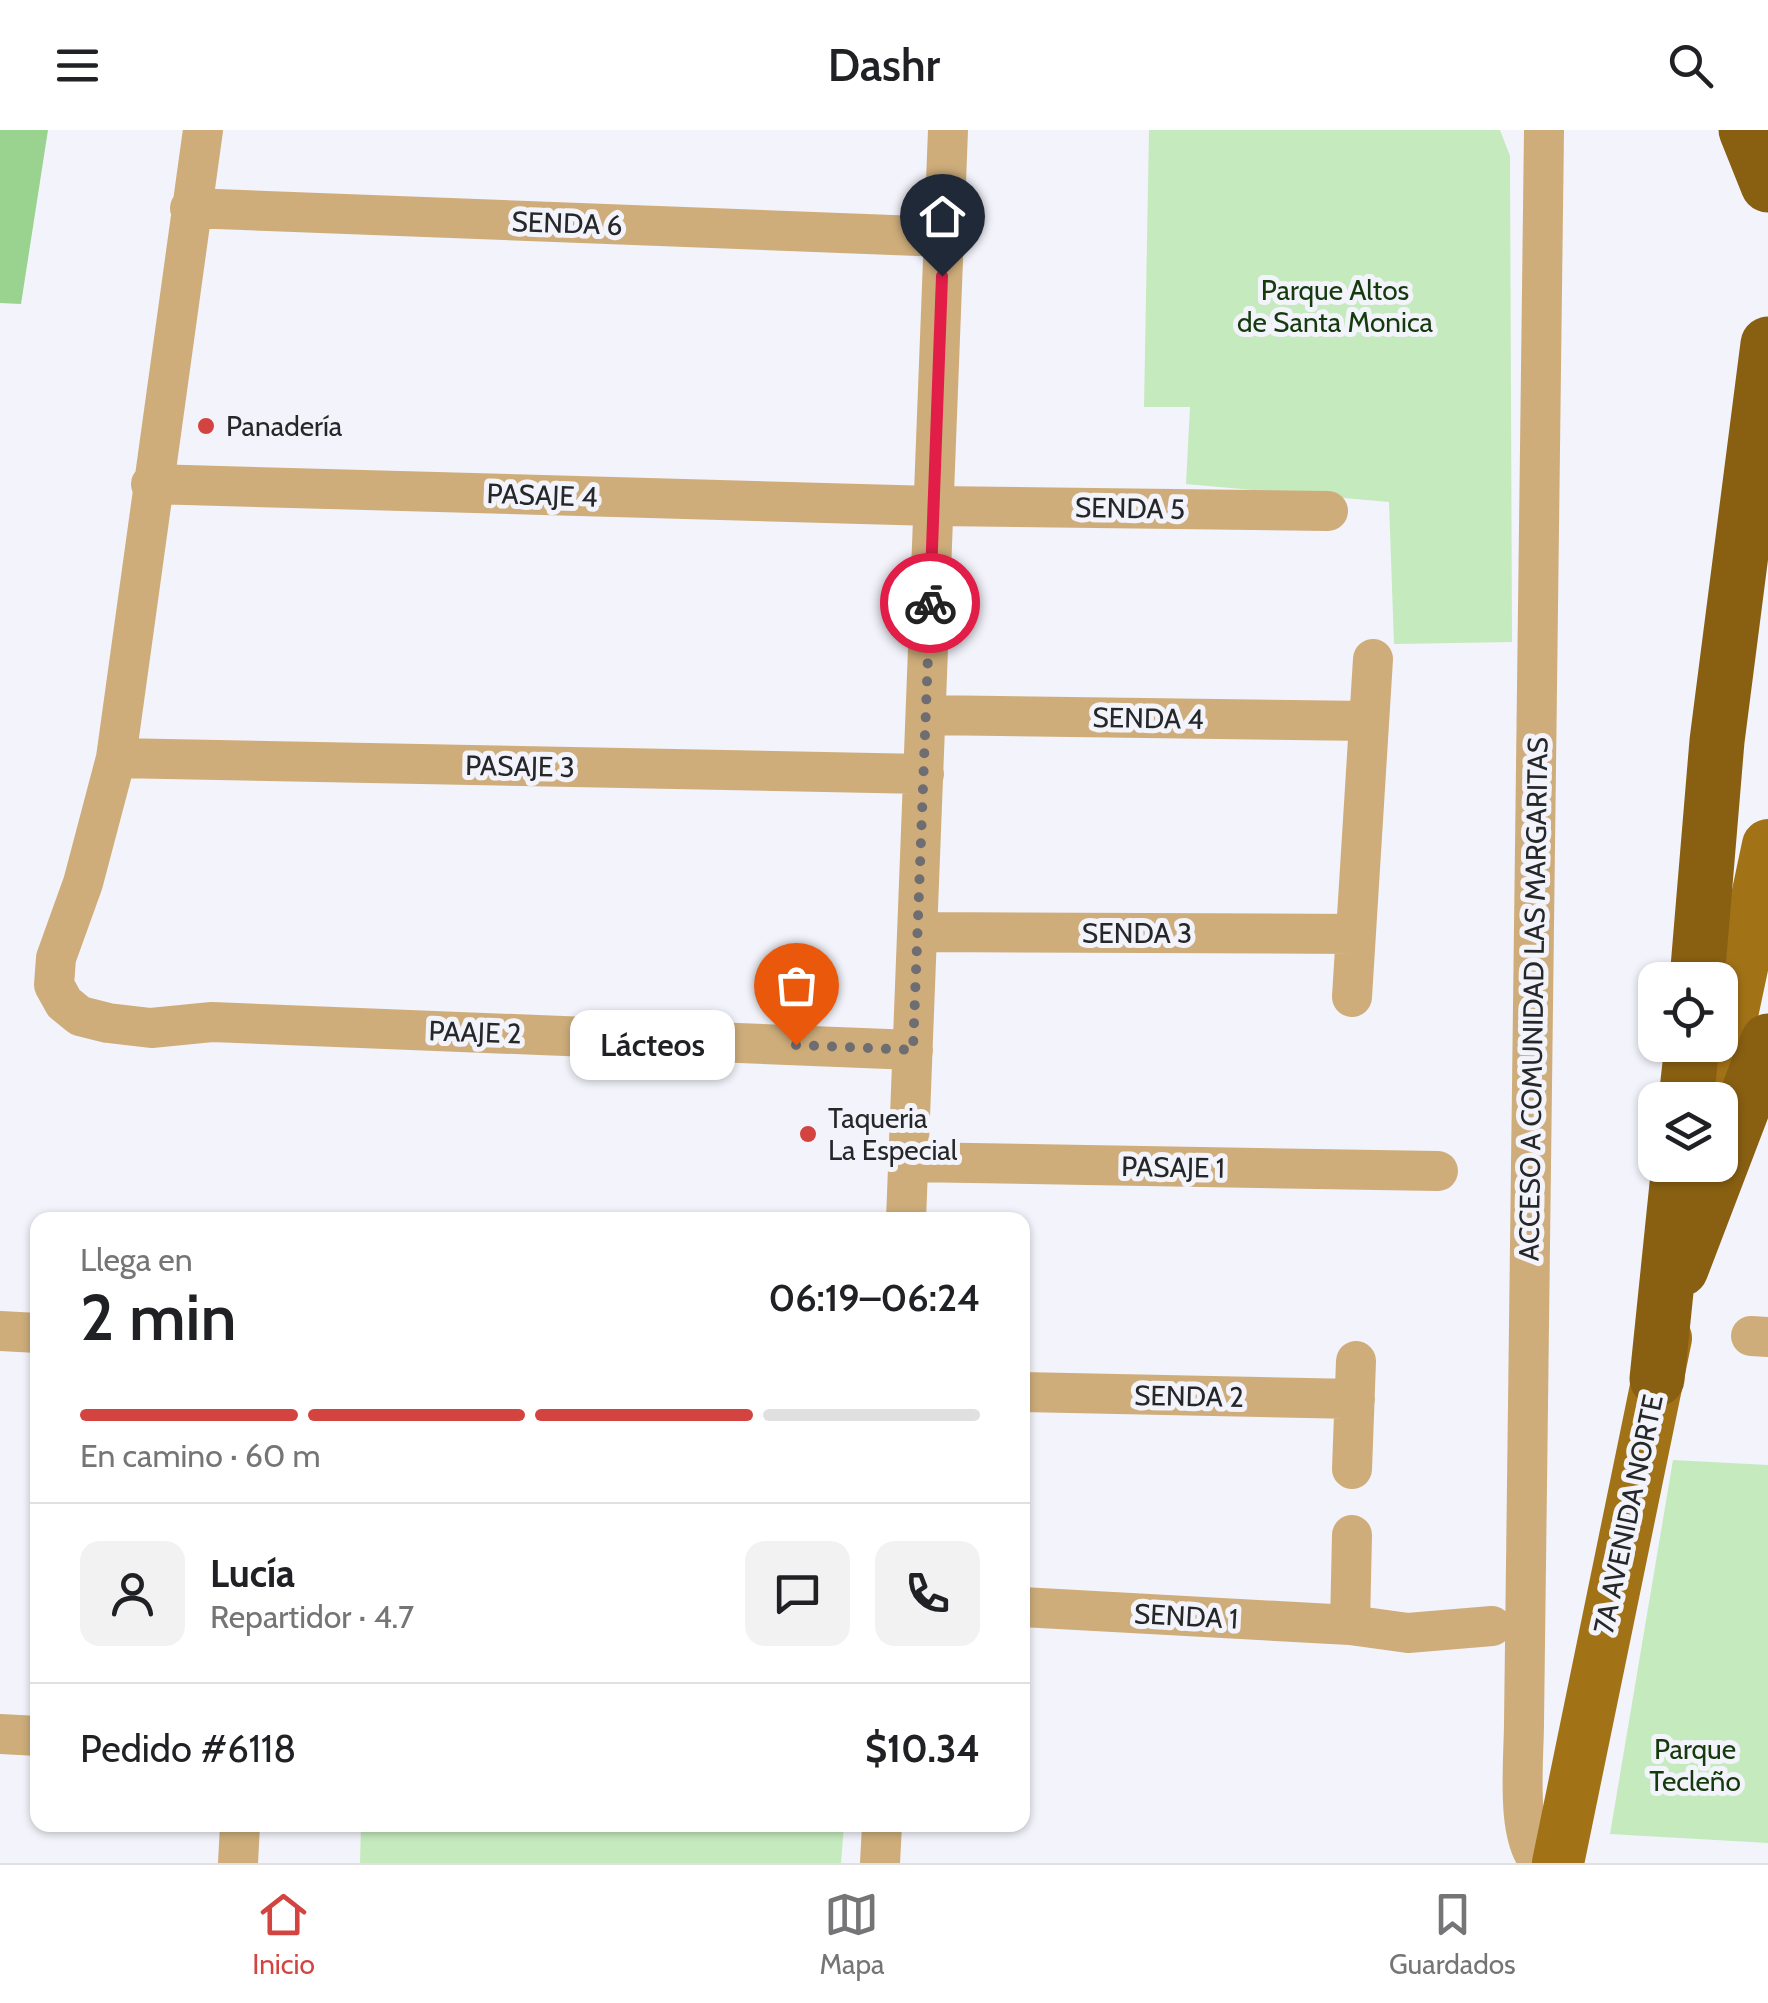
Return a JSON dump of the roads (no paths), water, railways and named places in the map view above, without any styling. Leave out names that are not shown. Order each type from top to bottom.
[{"type":"highway","points":[[1746,130],[1768,184]]},
{"type":"highway","points":[[1699,962],[1717,741],[1768,344]]},
{"type":"highway","points":[[1681,1268],[1768,1041]]},
{"type":"highway","points":[[1656,1379],[1677,1182]]},
{"type":"main road","points":[[1718,1082],[1768,845]]},
{"type":"main road","name":"7A AVENIDA NORTE","points":[[1558,1863],[1699,1182]]},
{"type":"street","points":[[116,758],[203,130]]},
{"type":"street","points":[[906,1212],[948,130]]},
{"type":"street","name":"ACCESO A COMUNIDAD LAS MARGARITAS","points":[[1541,1863],[1531,1854],[1525,1828],[1524,1723],[1544,130]]},
{"type":"street","name":"SENDA 6","points":[[190,208],[944,238]]},
{"type":"street","name":"PASAJE 4","points":[[152,484],[933,506]]},
{"type":"street","name":"SENDA 5","points":[[933,506],[1328,511]]},
{"type":"street","points":[[1352,996],[1374,659]]},
{"type":"street","name":"SENDA 4","points":[[926,714],[1370,721]]},
{"type":"street","name":"PASAJE 3","points":[[116,758],[924,774]]},
{"type":"street","name":"PAAJE 2","points":[[116,758],[83,884],[56,958],[54,986],[64,1003],[80,1016],[152,1028],[212,1022],[913,1050]]},
{"type":"street","name":"SENDA 3","points":[[918,932],[1356,934]]},
{"type":"street","name":"PASAJE 1","points":[[908,1162],[1438,1171]]},
{"type":"street","points":[[0,1331],[30,1333]]},
{"type":"street","name":"SENDA 2","points":[[1030,1392],[1355,1380],[1352,1469]]},
{"type":"street","points":[[1350,1625],[1352,1535]]},
{"type":"street","name":"SENDA 1","points":[[1030,1607],[1350,1625],[1408,1633],[1492,1626]]},
{"type":"street","points":[[0,1734],[30,1736]]},
{"type":"street","points":[[238,1863],[240,1832]]},
{"type":"street","points":[[880,1863],[882,1832]]},
{"type":"place","name":"Panadería","points":[[206,426]]},
{"type":"place","name":"Lácteos","points":[[796,1045]]},
{"type":"place","name":"Taqueria La Especial","points":[[808,1134]]},
{"type":"park label","name":"Parque Altos de Santa Monica","points":[[1335,306]]},
{"type":"park label","name":"Parque Tecleño","points":[[1695,1765]]}]
